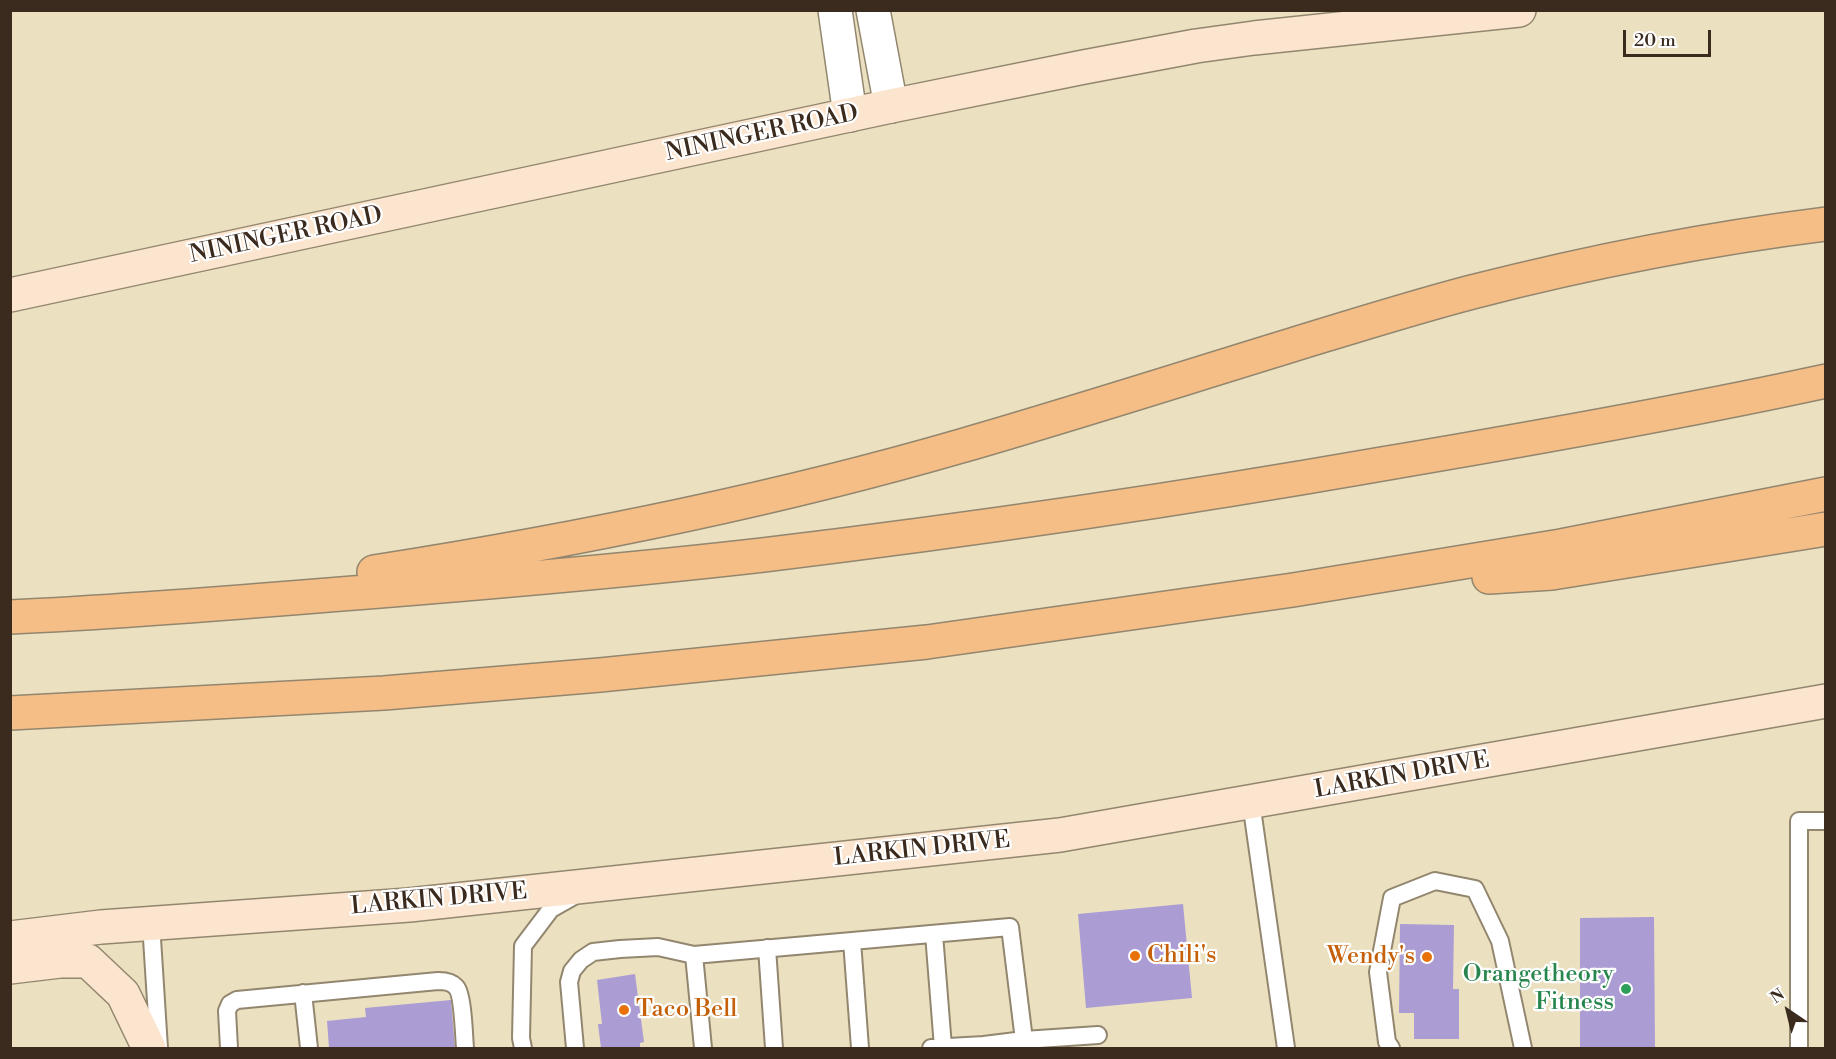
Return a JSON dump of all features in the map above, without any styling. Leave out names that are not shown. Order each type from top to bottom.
[{"type":"highway","points":[[125,612],[585,537],[709,510],[805,488],[958,447],[1468,293],[1565,269],[1686,244],[1826,224]]},
{"type":"highway","points":[[10,617],[125,612],[655,566],[761,555],[1078,514],[1591,428],[1826,381]]},
{"type":"highway","points":[[10,713],[384,693],[624,673],[927,642],[1293,590],[1561,546],[1826,494]]},
{"type":"highway","points":[[1293,590],[1552,573],[1826,530]]},
{"type":"street","points":[[835,10],[850,116]]},
{"type":"street","points":[[873,10],[891,106]]},
{"type":"street","name":"NININGER ROAD","points":[[10,295],[891,106],[1084,67],[1196,46],[1254,38],[1519,10]]},
{"type":"street","name":"LARKIN DRIVE","points":[[10,938],[101,927],[409,905],[1060,835],[1826,701]]},
{"type":"street","points":[[10,967],[60,961],[88,961],[123,994],[149,1048]]},
{"type":"lane","points":[[1251,802],[1286,1048]]},
{"type":"lane","points":[[1799,1048],[1798,821],[1826,820]]},
{"type":"lane","points":[[1391,1048],[1387,1042],[1378,972],[1392,898],[1435,881],[1475,889],[1500,941],[1523,1048]]},
{"type":"lane","points":[[523,1048],[521,1038],[523,946],[551,909],[594,885]]},
{"type":"lane","points":[[151,923],[159,1048]]},
{"type":"lane","points":[[576,1048],[569,982],[572,971],[581,960],[593,952],[658,947],[694,955],[1010,927],[1024,1040]]},
{"type":"lane","points":[[934,934],[937,1048],[984,1047],[1024,1040],[1098,1035]]},
{"type":"lane","points":[[852,940],[860,1048]]},
{"type":"lane","points":[[767,948],[774,1048]]},
{"type":"lane","points":[[694,955],[703,1048]]},
{"type":"lane","points":[[229,1048],[227,1011],[230,1005],[237,1000],[438,981],[448,982],[456,987],[460,996],[465,1048]]},
{"type":"lane","points":[[303,993],[309,1048]]},
{"type":"building","name":"Chili's","points":[[1183,904],[1192,998],[1086,1008],[1078,914]]},
{"type":"building","points":[[1654,917],[1655,1048],[1580,1048],[1580,918]]},
{"type":"building","name":"Wendy's","points":[[1400,924],[1454,925],[1453,989],[1459,989],[1459,1039],[1414,1039],[1414,1013],[1399,1013]]},
{"type":"building","points":[[635,974],[644,1042],[640,1043],[640,1048],[601,1048],[598,1024],[602,1024],[597,980]]},
{"type":"building","points":[[451,1000],[455,1048],[329,1048],[327,1021],[366,1017],[365,1008]]},
{"type":"place","name":"Chili's","points":[[1135,956]]},
{"type":"place","name":"Wendy's","points":[[1427,957]]},
{"type":"place","name":"Orangetheory Fitness","points":[[1626,989]]},
{"type":"place","name":"Taco Bell","points":[[624,1010]]}]
